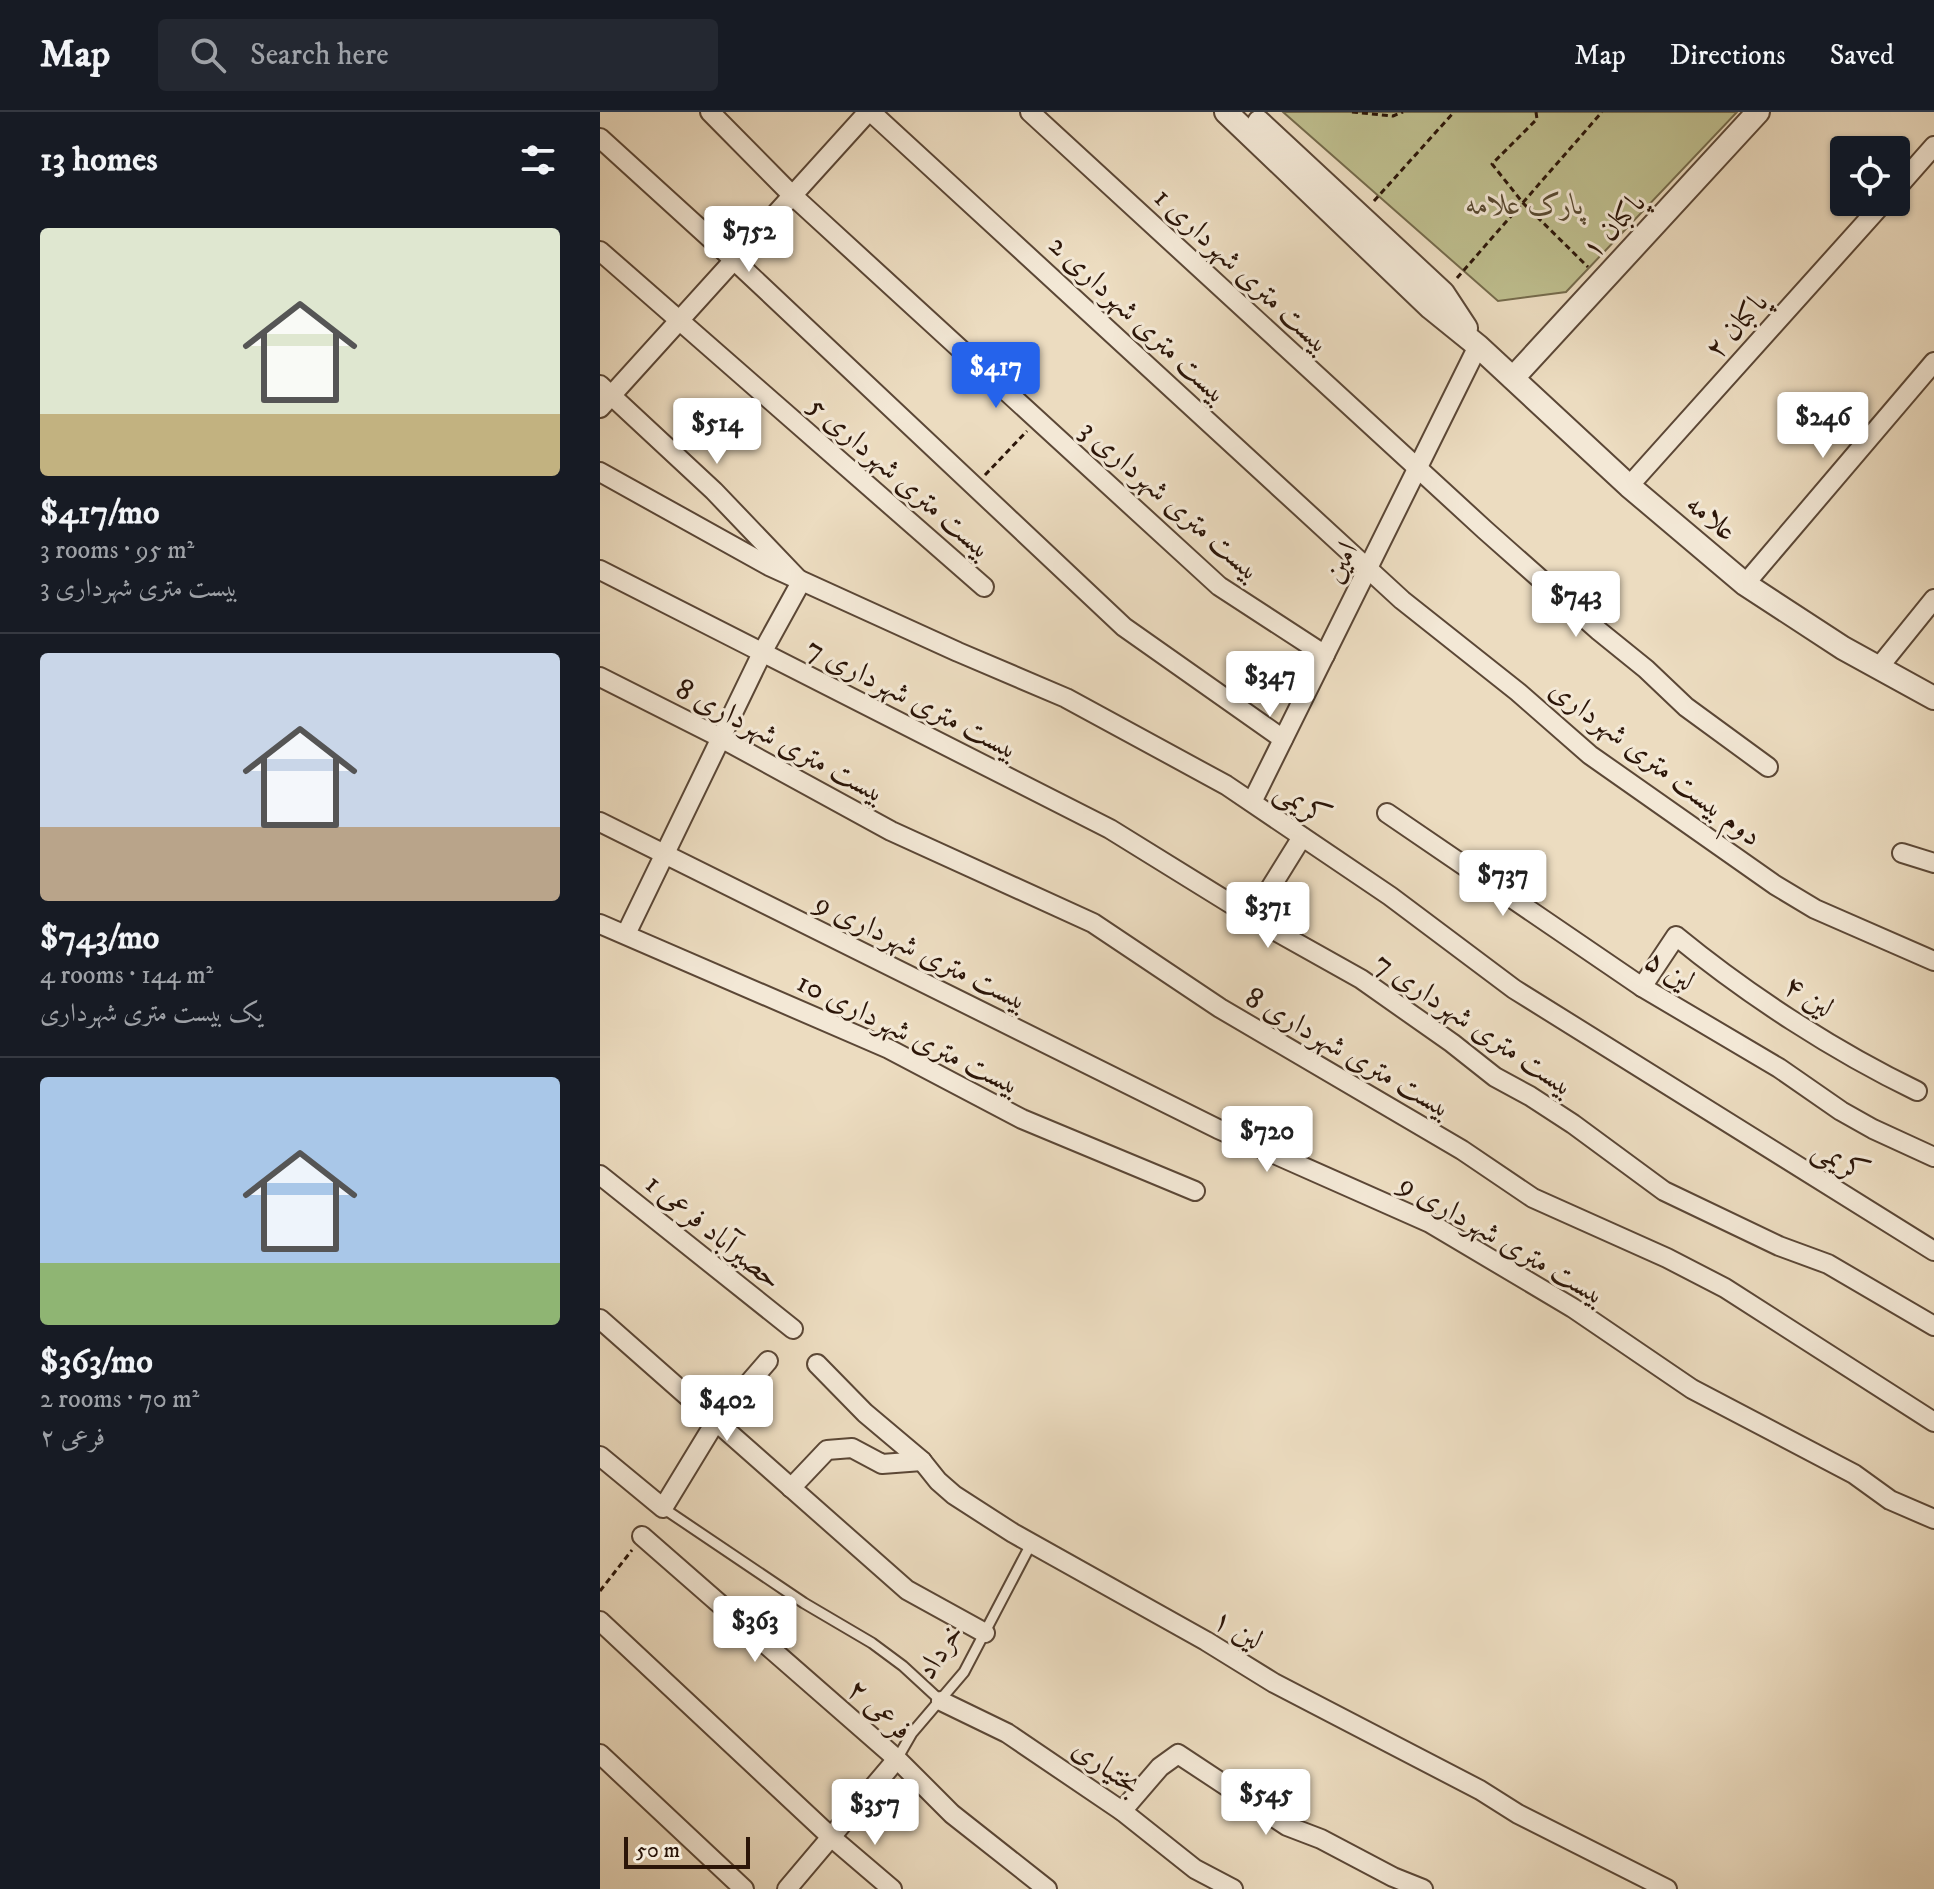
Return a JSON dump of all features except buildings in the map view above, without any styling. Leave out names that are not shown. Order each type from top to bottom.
[{"type":"street","name":"بیست متری شهرداری 3","points":[[710,112],[792,195],[1219,586],[1325,655]]},
{"type":"street","points":[[626,934],[763,651],[801,582],[714,491],[604,396],[679,320],[869,112]]},
{"type":"street","name":"بیست متری شهرداری 2","points":[[869,112],[1369,568]]},
{"type":"street","name":"بیست متری شهرداری 1","points":[[1030,112],[1418,469],[1686,707],[1768,767]]},
{"type":"street","name":"علامه","points":[[1226,112],[1431,308],[1478,346],[1629,486],[1745,584],[1934,698]]},
{"type":"street","name":"علامه","points":[[1248,112],[1443,293],[1478,346]]},
{"type":"street","name":"پاکبان ۱","points":[[1513,378],[1758,112]]},
{"type":"street","points":[[600,138],[1124,627],[1283,739]]},
{"type":"street","points":[[1910,173],[1934,146]]},
{"type":"street","name":"پاکبان ۲","points":[[1629,486],[1871,216]]},
{"type":"street","name":"بیست متری شهرداری 5","points":[[600,251],[984,587]]},
{"type":"street","name":"امین","points":[[1252,802],[1478,346]]},
{"type":"street","points":[[1745,584],[1934,362]]},
{"type":"street","name":"کریمی","points":[[600,472],[801,582],[1066,698],[1226,785],[1390,896],[1514,989],[1934,1251]]},
{"type":"street","name":"دوم بیست متری شهرداری","points":[[1369,568],[1402,600],[1518,692],[1590,755],[1698,833],[1815,909],[1934,961]]},
{"type":"street","name":"بیست متری شهرداری 7","points":[[600,570],[1110,829],[1361,979],[1495,1077],[1573,1124],[1664,1191],[1779,1246],[1828,1264],[1934,1326]]},
{"type":"street","points":[[1879,667],[1934,599]]},
{"type":"street","name":"بیست متری شهرداری 8","points":[[600,677],[721,738],[891,831],[1093,923],[1220,1008],[1462,1150],[1533,1198],[1667,1258],[1725,1288],[1934,1422]]},
{"type":"street","name":"لین ۵","points":[[1387,813],[1642,987],[1779,1068],[1841,1111],[1934,1157]]},
{"type":"street","name":"بیست متری شهرداری 9","points":[[600,822],[1218,1129],[1430,1223],[1573,1308],[1692,1389],[1854,1474],[1890,1500],[1934,1519]]},
{"type":"street","points":[[1253,916],[1302,837]]},
{"type":"street","points":[[1902,853],[1934,863]]},
{"type":"street","name":"بیست متری شهرداری 10","points":[[600,924],[889,1049],[1022,1119],[1195,1191]]},
{"type":"street","name":"لین ۴","points":[[1642,987],[1676,936],[1701,957],[1813,1034],[1917,1091]]},
{"type":"street","name":"حصیرآباد فرعی 1","points":[[600,1175],[793,1329]]},
{"type":"street","points":[[600,1319],[907,1590],[985,1633]]},
{"type":"street","points":[[600,1456],[663,1508],[716,1421],[768,1361]]},
{"type":"street","name":"لین ۱","points":[[817,1364],[865,1413],[922,1461],[954,1495],[1031,1544],[1206,1641],[1285,1689],[1667,1889]]},
{"type":"street","points":[[791,1488],[827,1450],[852,1448],[882,1464],[922,1461]]},
{"type":"street","name":"۲ فرعی","points":[[642,1536],[897,1759],[952,1814],[1047,1889]]},
{"type":"street","points":[[600,1621],[831,1837],[892,1889]]},
{"type":"street","name":"بختیاری","points":[[941,1701],[1007,1733],[1122,1811],[1195,1869],[1233,1889]]},
{"type":"street","points":[[600,1754],[744,1889]]},
{"type":"street","points":[[1122,1811],[1160,1767],[1178,1754],[1287,1826],[1321,1839],[1393,1877],[1423,1889]]},
{"type":"street","name":"خرداد","points":[[787,1889],[897,1759]]},
{"type":"lane","points":[[663,1508],[804,1603],[872,1643],[941,1701]]},
{"type":"lane","name":"خرداد","points":[[897,1759],[912,1733],[964,1672],[1031,1544]]},
{"type":"path","points":[[1352,112],[1393,116],[1403,112]]},
{"type":"path","points":[[1360,216],[1454,112]]},
{"type":"path","points":[[1536,112],[1537,119],[1492,164],[1523,203],[1602,282]]},
{"type":"path","points":[[1443,293],[1601,112]]},
{"type":"path","points":[[974,486],[1038,420]]},
{"type":"green space","name":"پارک علامه","points":[[1283,112],[1737,112],[1566,292],[1498,301]]}]
